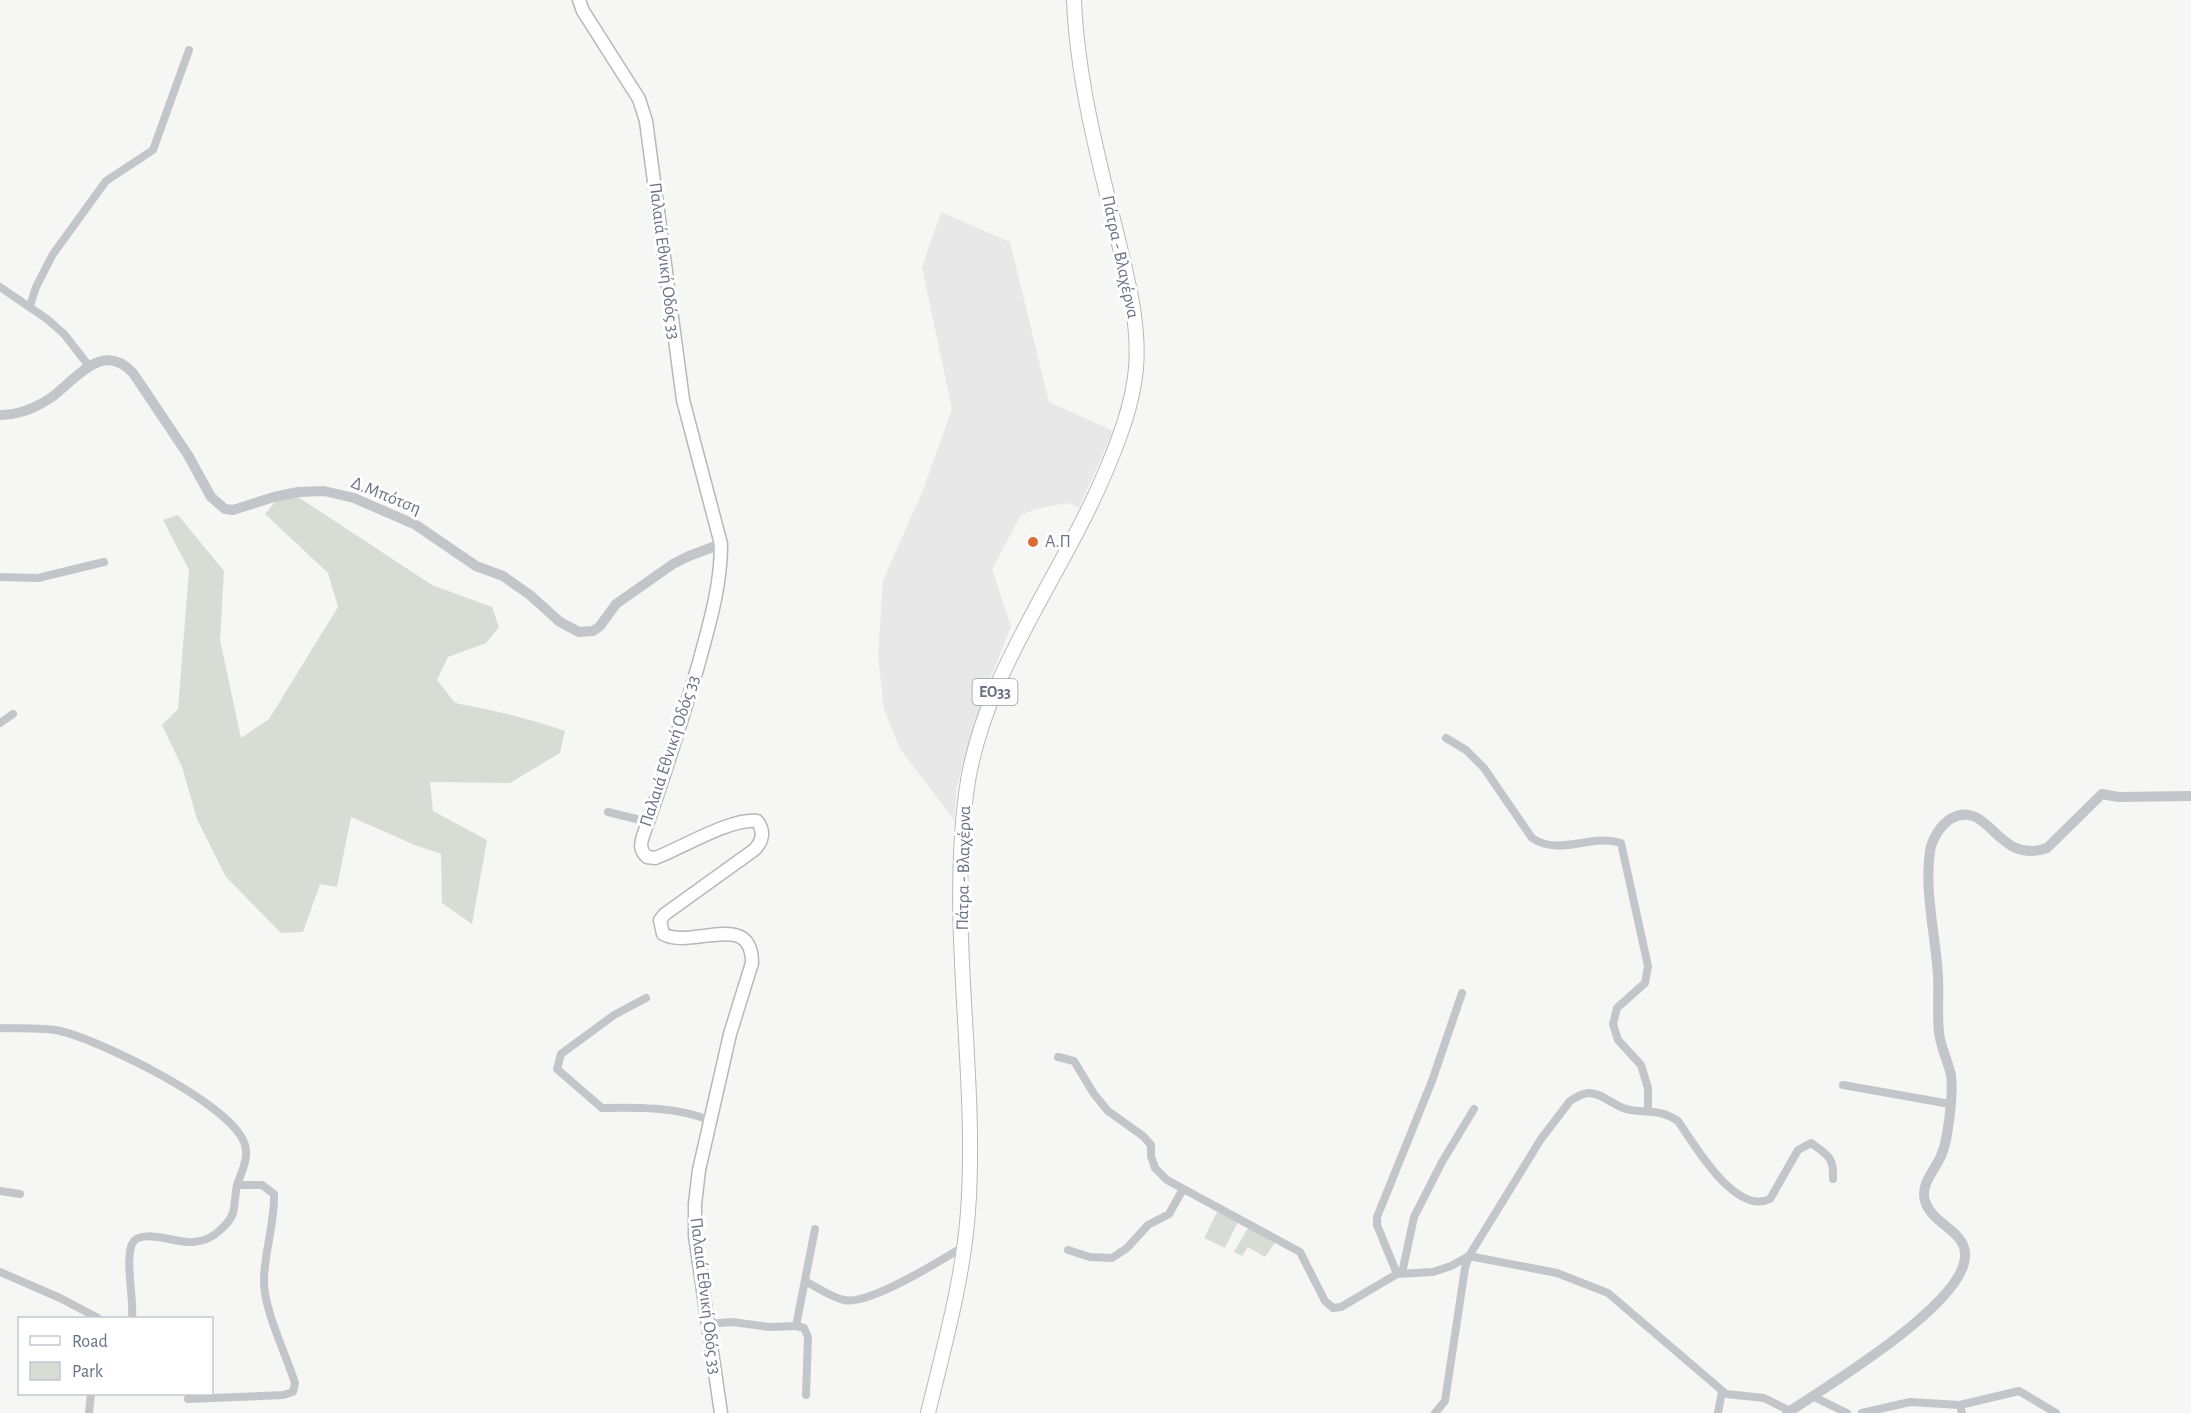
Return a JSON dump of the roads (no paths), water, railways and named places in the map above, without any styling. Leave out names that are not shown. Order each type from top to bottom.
[{"type":"main road","name":"Παλαιά Εθνική Οδός 33","points":[[579,0],[583,11],[639,99],[646,121],[683,400],[721,544],[721,567],[715,605],[670,758],[641,845],[642,852],[646,857],[655,858],[735,823],[757,821],[763,834],[759,845],[660,920],[663,934],[670,938],[735,934],[746,939],[752,951],[752,963],[730,1034],[709,1120],[699,1170],[694,1221],[721,1413]]},
{"type":"main road","name":"Πάτρα - Βλαχέρνα","points":[[928,1413],[956,1293],[968,1212],[969,1148],[961,881],[966,791],[975,750],[999,681],[1016,644],[1084,520],[1114,451],[1128,411],[1136,368],[1132,303],[1100,165],[1075,40],[1074,0]]},
{"type":"street","points":[[30,306],[36,287],[53,254],[106,181],[153,150],[189,50]]},
{"type":"street","points":[[0,287],[10,296],[30,306],[63,334],[89,366],[26,412],[0,415]]},
{"type":"street","name":"Δ.Μπότση","points":[[89,366],[110,360],[126,365],[188,455],[211,497],[225,509],[233,510],[274,496],[298,492],[324,491],[354,498],[416,525],[476,566],[503,576],[530,595],[560,622],[579,632],[593,630],[600,626],[621,600],[673,564],[721,544]]},
{"type":"street","points":[[0,577],[38,578],[104,562]]},
{"type":"street","points":[[0,723],[13,714]]},
{"type":"street","points":[[1446,738],[1466,750],[1484,768],[1532,838],[1538,842],[1556,846],[1611,839],[1621,843],[1648,966],[1645,983],[1617,1008],[1613,1024],[1618,1040],[1641,1065],[1648,1088],[1648,1110]]},
{"type":"street","points":[[1058,1058],[1074,1061],[1094,1094],[1108,1111],[1143,1136],[1151,1145],[1151,1156],[1155,1168],[1167,1180],[1300,1252],[1325,1301],[1333,1308],[1341,1307],[1399,1273],[1433,1272],[1451,1266],[1469,1256],[1557,1273],[1608,1293],[1726,1394],[1764,1398],[1789,1412],[1890,1344],[1923,1317],[1942,1297],[1964,1264],[1965,1251],[1961,1239],[1934,1215],[1925,1201],[1926,1182],[1942,1154],[1950,1104],[1951,1075],[1939,1034],[1938,977],[1929,891],[1930,849],[1942,826],[1951,819],[1971,814],[1979,818],[2008,845],[2024,851],[2036,852],[2047,848],[2102,794],[2118,798],[2191,796]]},
{"type":"street","points":[[608,812],[648,822]]},
{"type":"street","points":[[1399,1273],[1377,1225],[1377,1217],[1431,1082],[1462,993]]},
{"type":"street","points":[[646,998],[614,1015],[561,1054],[557,1069],[602,1108],[635,1108],[684,1113],[709,1120]]},
{"type":"street","points":[[0,1028],[58,1030],[89,1039],[150,1069],[216,1110],[236,1129],[245,1145],[245,1162],[237,1185],[233,1212],[228,1223],[212,1238],[193,1242],[146,1235],[136,1239],[130,1260],[132,1317]]},
{"type":"street","points":[[1844,1085],[1950,1104]]},
{"type":"street","points":[[1435,1413],[1444,1401],[1464,1268],[1469,1256],[1541,1139],[1570,1101],[1582,1094],[1593,1094],[1639,1112],[1648,1110],[1662,1112],[1678,1121],[1719,1179],[1733,1192],[1758,1202],[1770,1199],[1798,1150],[1811,1143],[1829,1155],[1834,1166],[1833,1179]]},
{"type":"street","points":[[1399,1273],[1414,1217],[1442,1162],[1474,1109]]},
{"type":"street","points":[[188,1399],[283,1395],[293,1392],[295,1383],[270,1310],[264,1285],[265,1261],[275,1209],[274,1194],[262,1185],[237,1185]]},
{"type":"street","points":[[1068,1250],[1090,1257],[1112,1258],[1127,1248],[1148,1225],[1169,1214],[1184,1189]]},
{"type":"street","points":[[0,1191],[20,1194]]},
{"type":"street","points":[[796,1326],[816,1229]]},
{"type":"street","points":[[806,1281],[845,1300],[861,1299],[883,1291],[963,1247]]},
{"type":"street","points":[[0,1272],[60,1298],[96,1317]]},
{"type":"street","points":[[707,1324],[732,1322],[781,1328],[796,1326],[804,1328],[808,1337],[806,1395]]},
{"type":"street","points":[[1718,1413],[1722,1391]]},
{"type":"street","points":[[1862,1413],[1910,1402],[1961,1409],[2019,1391],[2056,1413]]},
{"type":"street","points":[[89,1413],[91,1395]]},
{"type":"street","points":[[1812,1396],[1847,1413]]},
{"type":"place","name":"Α.Π","points":[[1033,542]]}]
